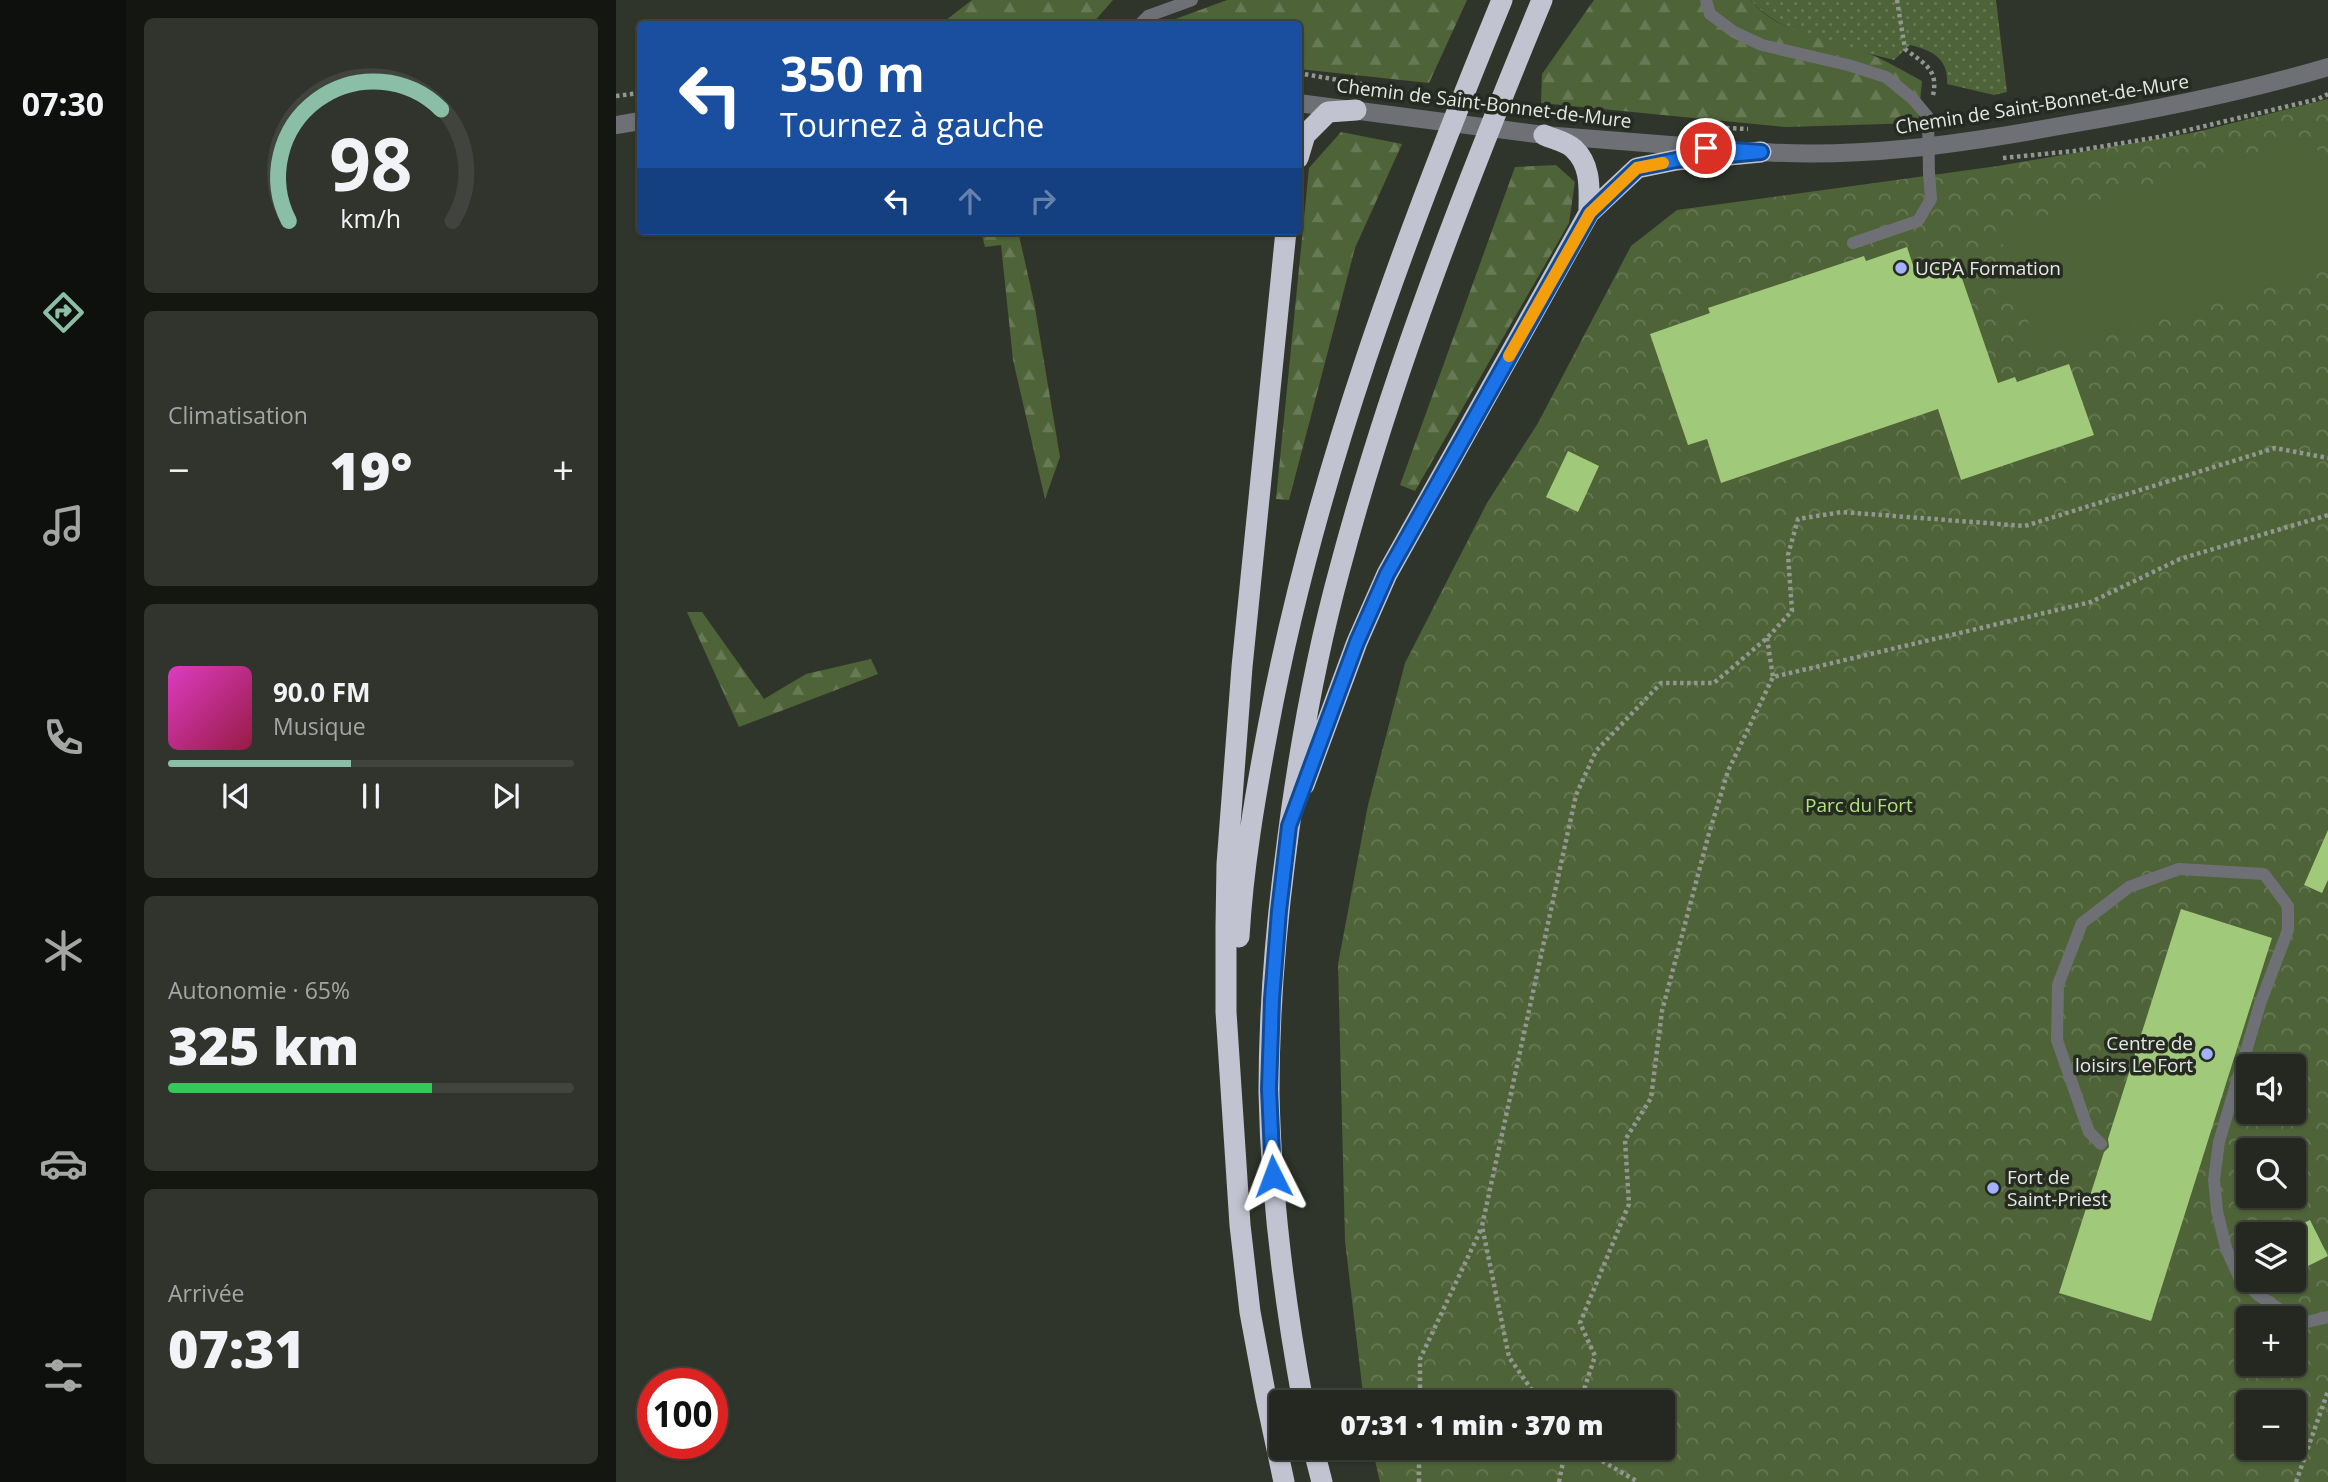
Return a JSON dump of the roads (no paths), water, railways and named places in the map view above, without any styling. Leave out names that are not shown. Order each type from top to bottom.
[{"type":"highway","points":[[1234,1135],[1234,1020],[1240,919],[1260,768],[1279,666],[1304,560],[1336,447],[1372,337],[1502,0]]},
{"type":"highway","points":[[1301,1390],[1278,1242],[1269,1089],[1279,911],[1289,826],[1316,668],[1339,570],[1371,456],[1408,343],[1542,0]]},
{"type":"highway","points":[[1302,145],[1305,135],[1328,112],[1356,110]]},
{"type":"highway","points":[[1544,135],[1573,148],[1583,161],[1589,174],[1590,213]]},
{"type":"highway","points":[[1289,826],[1357,642],[1387,574],[1590,213],[1637,168],[1676,160],[1761,152]]},
{"type":"highway","points":[[1284,1482],[1265,1398],[1250,1312],[1240,1225],[1226,1012],[1227,864],[1242,667],[1286,235]]},
{"type":"highway","points":[[1316,1460],[1322,1482]]},
{"type":"street","name":"Chemin de Saint-Bonnet-de-Mure","points":[[1302,103],[1544,135],[1761,152],[1877,151],[1927,147],[2192,102],[2255,88],[2328,67]]},
{"type":"street","points":[[616,125],[637,122]]},
{"type":"lane","points":[[1143,21],[1148,16],[1192,0]]},
{"type":"lane","points":[[1706,0],[1710,14],[1734,32],[1762,46],[1847,65],[1885,77],[1913,99],[1928,117],[1931,199],[1918,221],[1853,243]]},
{"type":"lane","points":[[2101,1144],[2089,1132],[2057,1040],[2058,985],[2082,923],[2129,887],[2179,869],[2264,874],[2288,906],[2288,930],[2260,1004],[2219,1142],[2214,1180],[2217,1211],[2226,1248],[2239,1277],[2258,1295],[2284,1312],[2308,1322],[2328,1317]]},
{"type":"place","name":"UCPA Formation","points":[[1901,268]]},
{"type":"place","name":"Centre de loisirs Le Fort","points":[[2207,1054]]},
{"type":"place","name":"Fort de Saint-Priest","points":[[1993,1188]]},
{"type":"park label","name":"Parc du Fort","points":[[1859,805]]}]
